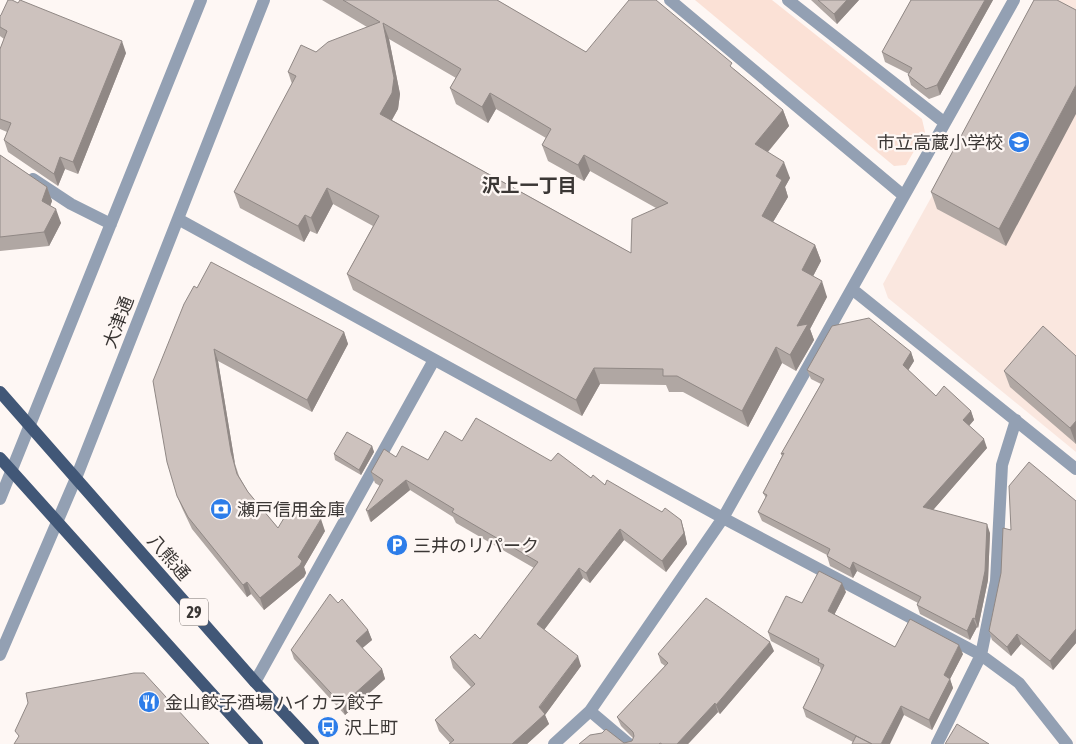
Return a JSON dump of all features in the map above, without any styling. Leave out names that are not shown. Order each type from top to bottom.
[{"type":"main road","name":"八熊通","points":[[0,392],[255,682],[313,744]]},
{"type":"main road","name":"29","points":[[0,458],[257,744]]},
{"type":"street","points":[[0,499],[201,0]]},
{"type":"street","name":"大津通","points":[[0,655],[76,478],[264,0]]},
{"type":"street","points":[[670,0],[904,196]]},
{"type":"street","points":[[788,0],[945,124]]},
{"type":"street","points":[[554,744],[590,711],[723,518],[1014,0]]},
{"type":"street","points":[[24,172],[71,204],[111,224]]},
{"type":"street","points":[[178,219],[723,518],[981,655],[1019,683],[1067,744]]},
{"type":"street","points":[[852,289],[1076,469]]},
{"type":"street","points":[[255,682],[434,360]]},
{"type":"street","points":[[937,744],[981,655],[996,581],[1002,465],[1016,420]]},
{"type":"street","points":[[590,711],[629,744]]},
{"type":"shaded area","points":[[695,0],[772,0],[922,119],[925,132],[906,165],[894,166]]},
{"type":"shaded area","name":"市立高蔵小学校","points":[[1041,0],[1076,0],[1076,452],[888,298],[883,284]]},
{"type":"building","points":[[8,0],[18,3],[20,0],[122,41],[73,162],[60,157],[54,174],[4,140],[11,123],[0,119],[0,49],[7,31],[0,27],[0,16]]},
{"type":"building","points":[[343,0],[497,0],[586,52],[629,0],[656,0],[732,63],[730,66],[783,110],[755,144],[784,162],[776,176],[782,180],[762,216],[815,245],[802,270],[822,281],[797,326],[808,324],[790,355],[776,347],[742,411],[677,376],[663,376],[663,369],[594,368],[576,400],[347,274],[379,216],[327,188],[311,218],[305,215],[298,226],[234,192],[296,76],[288,72],[301,45],[316,52],[328,42],[380,22]],"holes":[[[383,23],[461,69],[450,88],[482,107],[490,93],[551,129],[542,145],[578,165],[584,155],[668,203],[632,219],[631,253],[380,114],[392,93],[394,78]]]},
{"type":"building","points":[[818,0],[847,0],[834,14]]},
{"type":"building","points":[[911,0],[985,0],[937,85],[926,89],[908,75],[912,68],[882,52]]},
{"type":"building","points":[[1034,0],[1057,0],[1076,10],[1076,85],[999,229],[931,192]]},
{"type":"building","points":[[0,155],[47,187],[42,201],[56,209],[44,232],[0,237]]},
{"type":"building","points":[[211,262],[344,332],[307,400],[214,349],[231,452],[237,474],[248,492],[278,528],[293,503],[321,519],[298,557],[302,561],[300,565],[260,598],[247,582],[243,585],[188,517],[177,496],[167,462],[153,381],[184,304],[194,286],[197,288]]},
{"type":"building","points":[[869,318],[911,352],[903,365],[936,396],[944,386],[971,411],[963,420],[984,439],[923,507],[987,524],[985,571],[975,619],[973,618],[967,631],[917,605],[921,597],[853,562],[850,569],[827,556],[830,549],[758,512],[767,495],[763,493],[784,453],[781,454],[824,379],[807,370],[832,326]]},
{"type":"building","points":[[1043,326],[1076,356],[1076,421],[1070,428],[1004,371]]},
{"type":"building","points":[[476,418],[551,461],[558,453],[591,478],[593,475],[605,485],[607,480],[662,512],[665,508],[681,520],[684,533],[662,561],[620,529],[586,573],[579,568],[537,624],[578,656],[539,707],[545,714],[512,744],[449,744],[454,740],[435,720],[475,684],[450,657],[475,634],[480,639],[538,562],[452,512],[454,509],[406,480],[368,511],[366,510],[383,480],[371,472],[384,449],[396,457],[402,446],[428,460],[445,431],[462,441]]},
{"type":"building","points":[[347,432],[372,446],[359,470],[334,454]]},
{"type":"building","points":[[1029,462],[1076,501],[1076,629],[1050,661],[1017,634],[1007,647],[989,631],[1001,573],[1003,528],[1011,530],[1009,486]]},
{"type":"building","points":[[819,571],[842,583],[828,611],[895,647],[910,619],[959,645],[944,675],[950,679],[929,720],[901,706],[881,744],[872,744],[803,708],[824,665],[818,662],[819,659],[768,632],[786,596],[802,603]]},
{"type":"building","points":[[330,594],[338,603],[342,599],[368,630],[356,641],[382,669],[342,705],[291,650]]},
{"type":"building","points":[[706,598],[770,642],[716,705],[715,703],[677,744],[579,744],[590,735],[602,733],[606,729],[624,743],[632,741],[633,732],[617,717],[668,663],[658,654]]},
{"type":"building","points":[[134,673],[144,673],[209,744],[14,744],[19,736],[15,731],[28,703],[26,693]]},
{"type":"building","points":[[957,724],[989,744],[945,744]]},
{"type":"building","points":[[856,736],[872,744],[852,744]]},
{"type":"place","name":"市立高蔵小学校","points":[[1019,142]]},
{"type":"place","name":"瀬戸信用金庫","points":[[221,509]]},
{"type":"place","name":"三井のリパーク","points":[[397,545]]},
{"type":"place","name":"金山餃子酒場 ハイカラ餃子","points":[[149,702]]},
{"type":"place","name":"沢上町","points":[[328,727]]},
{"type":"district","name":"沢上一丁目","points":[[529,185]]}]
